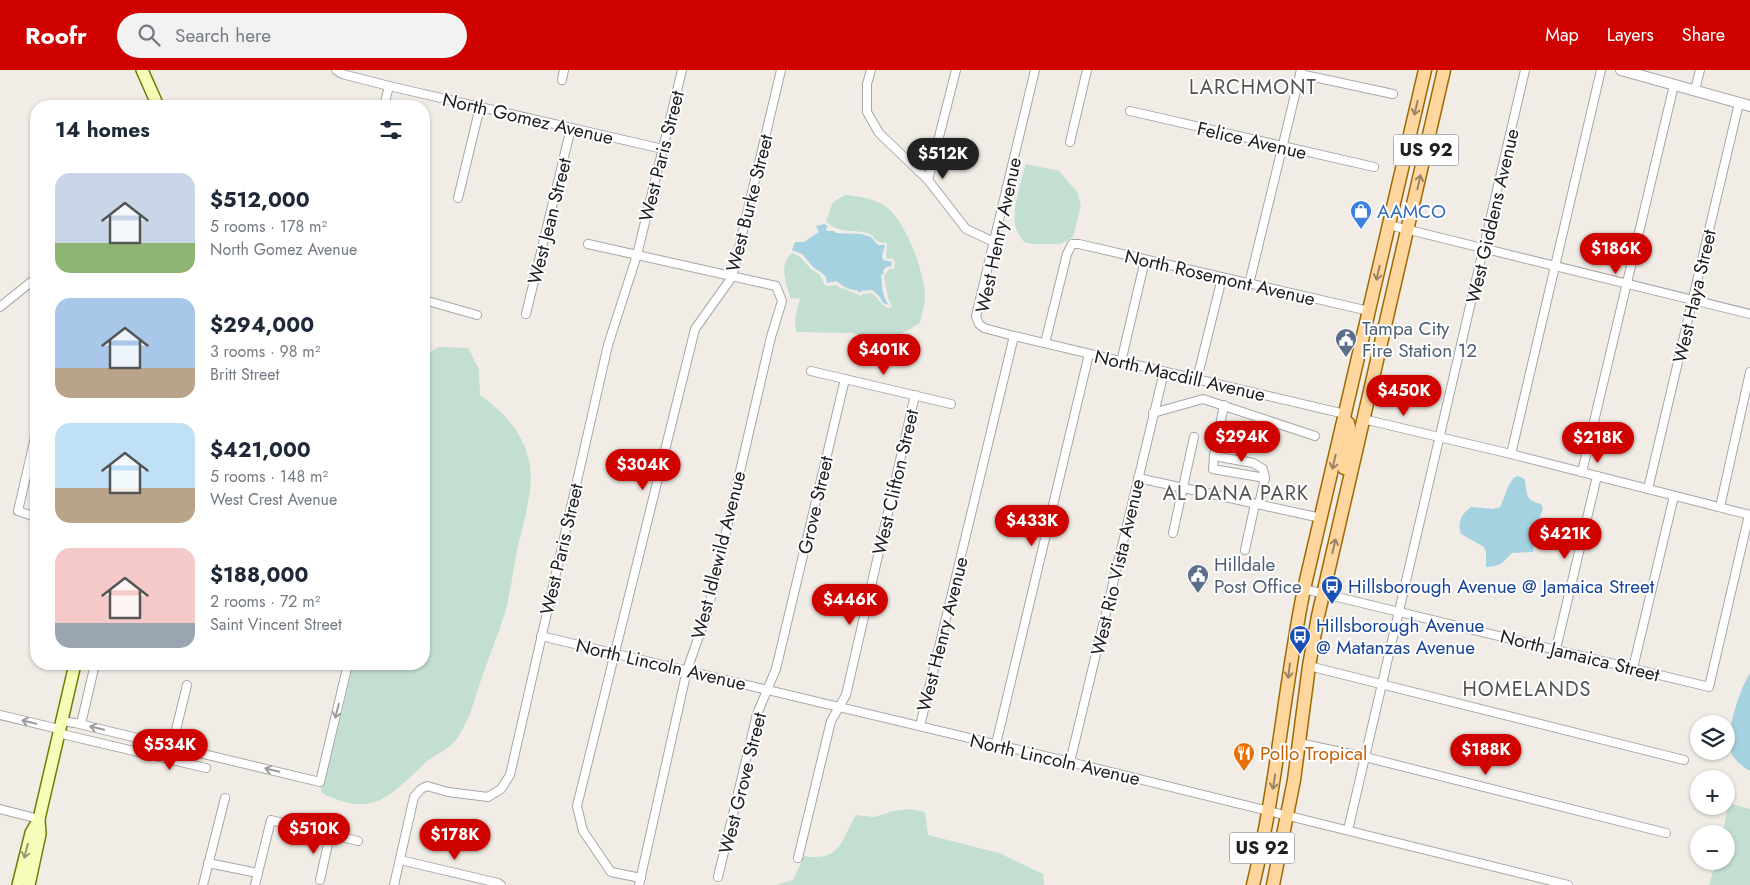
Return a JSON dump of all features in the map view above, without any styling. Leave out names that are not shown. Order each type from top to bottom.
[{"type":"main road","points":[[142,70],[155,100]]},
{"type":"main road","name":"US 92","points":[[1253,885],[1269,810],[1290,662],[1304,588],[1425,70]]},
{"type":"main road","name":"US 92","points":[[1273,885],[1288,816],[1309,666],[1323,593],[1444,70]]},
{"type":"main road","points":[[1363,419],[1357,409],[1357,403],[1360,374],[1373,318],[1369,311]]},
{"type":"main road","points":[[1341,516],[1337,496],[1346,457],[1349,427],[1345,414]]},
{"type":"main road","points":[[29,885],[40,834],[39,819],[74,670]]},
{"type":"main road","points":[[18,885],[31,833],[39,819]]},
{"type":"street","name":"North Gomez Avenue","points":[[336,70],[342,74],[388,86],[663,150]]},
{"type":"street","points":[[562,80],[564,70]]},
{"type":"street","name":"West Paris Street","points":[[394,885],[414,797],[420,789],[427,786],[448,792],[488,798],[501,789],[510,775],[608,346],[637,255],[682,70]]},
{"type":"street","name":"West Burke Street","points":[[640,881],[611,872],[583,831],[577,806],[695,329],[732,277],[781,70]]},
{"type":"street","points":[[871,70],[867,92],[867,112],[879,134],[928,180],[966,228],[994,242]]},
{"type":"street","points":[[928,180],[956,70]]},
{"type":"street","name":"West Henry Avenue","points":[[920,726],[1014,336],[984,328],[979,324],[976,316],[1036,70]]},
{"type":"street","points":[[1070,142],[1087,70]]},
{"type":"street","name":"West Giddens Avenue","points":[[1348,830],[1525,70]]},
{"type":"street","points":[[1511,454],[1601,70]]},
{"type":"street","points":[[1621,70],[1750,106]]},
{"type":"street","points":[[1695,90],[1700,70]]},
{"type":"street","points":[[1249,284],[1300,72],[1393,94]]},
{"type":"street","points":[[1582,472],[1625,284],[1674,85]]},
{"type":"street","points":[[385,100],[388,86]]},
{"type":"street","name":"West Haya Street","points":[[1648,489],[1739,103]]},
{"type":"street","points":[[458,198],[480,107]]},
{"type":"street","name":"Felice Avenue","points":[[1130,111],[1374,167]]},
{"type":"street","name":"West Jean Street","points":[[526,314],[571,128]]},
{"type":"street","points":[[1389,225],[1750,314]]},
{"type":"street","points":[[588,244],[732,277]]},
{"type":"street","name":"North Rosemont Avenue","points":[[1045,343],[1066,254],[1072,244],[1079,244],[1369,311]]},
{"type":"street","points":[[1121,362],[1145,260]]},
{"type":"street","name":"West Idlewild Avenue","points":[[640,881],[687,670],[708,610],[771,337],[782,301],[776,286],[732,277]]},
{"type":"street","points":[[1197,379],[1222,278]]},
{"type":"street","points":[[0,307],[30,283]]},
{"type":"street","points":[[430,302],[477,315]]},
{"type":"street","name":"North Macdill Avenue","points":[[1014,336],[1345,414]]},
{"type":"street","points":[[996,744],[1089,354]]},
{"type":"street","points":[[811,371],[952,404]]},
{"type":"street","name":"West Rio Vista Avenue","points":[[1070,762],[1164,372]]},
{"type":"street","points":[[1720,507],[1750,372]]},
{"type":"street","name":"Grove Street","points":[[768,689],[776,669],[844,379]]},
{"type":"street","name":"West Clifton Street","points":[[798,858],[831,721],[846,695],[915,395]]},
{"type":"street","points":[[1153,413],[1203,399],[1315,436]]},
{"type":"street","points":[[1224,405],[1213,469],[1265,478]]},
{"type":"street","points":[[1363,419],[1511,454],[1749,515]]},
{"type":"street","points":[[1173,532],[1194,437]]},
{"type":"street","points":[[1214,456],[1253,463],[1263,469],[1265,478],[1244,550]]},
{"type":"street","points":[[30,459],[18,511],[30,514]]},
{"type":"street","points":[[1556,649],[1597,476]]},
{"type":"street","points":[[1138,478],[1321,518]]},
{"type":"street","points":[[1633,668],[1674,496]]},
{"type":"street","name":"North Jamaica Street","points":[[1304,588],[1709,687],[1749,515]]},
{"type":"street","name":"North Lincoln Avenue","points":[[541,636],[1269,810],[1568,885]]},
{"type":"street","points":[[1309,666],[1684,760]]},
{"type":"street","points":[[81,724],[94,670]]},
{"type":"street","points":[[0,715],[60,725],[81,724],[320,782],[347,670]]},
{"type":"street","points":[[172,746],[187,685]]},
{"type":"street","name":"West Grove Street","points":[[718,877],[757,714],[768,689]]},
{"type":"street","points":[[60,725],[62,734],[206,768]]},
{"type":"street","points":[[1299,743],[1365,757],[1666,833]]},
{"type":"street","points":[[203,885],[224,798]]},
{"type":"street","points":[[0,810],[39,819]]},
{"type":"street","points":[[255,885],[271,820],[358,841]]},
{"type":"street","points":[[320,880],[330,835]]},
{"type":"street","points":[[400,860],[500,885]]},
{"type":"street","points":[[208,863],[258,873]]},
{"type":"green space","points":[[1026,164],[1059,171],[1077,192],[1081,205],[1073,237],[1061,244],[1032,244],[1024,242],[1017,231],[1014,218],[1015,210]]},
{"type":"green space","points":[[845,195],[874,200],[890,211],[906,233],[918,262],[925,300],[920,323],[894,338],[881,341],[852,333],[796,332],[795,318],[800,298],[791,299],[784,275],[785,263],[792,253],[800,257],[811,269],[819,274],[825,285],[836,285],[860,296],[871,293],[885,306],[889,308],[892,306],[888,298],[884,276],[889,269],[894,269],[895,262],[893,259],[886,258],[887,243],[880,242],[864,232],[841,230],[826,221],[833,202]]},
{"type":"green space","points":[[438,347],[468,348],[479,369],[480,395],[504,415],[526,449],[531,480],[530,492],[504,616],[471,711],[461,733],[450,747],[426,762],[391,794],[368,804],[355,804],[340,801],[322,793],[320,785],[323,786],[352,670],[430,670],[430,352]]},
{"type":"green space","points":[[1735,805],[1750,809],[1750,885],[1709,885],[1713,870],[1735,870],[1735,825],[1724,825],[1726,815],[1735,815]]},
{"type":"green space","points":[[909,809],[925,812],[928,835],[999,853],[1043,874],[1044,885],[776,885],[793,880],[804,856],[825,856],[838,848],[856,815],[874,817],[893,811]]},
{"type":"water","points":[[825,224],[828,227],[827,231],[861,234],[871,237],[878,245],[885,245],[882,256],[883,260],[892,262],[891,267],[888,266],[883,270],[884,273],[881,275],[884,295],[889,305],[883,303],[872,290],[861,291],[860,293],[857,290],[846,288],[837,281],[827,283],[826,277],[814,268],[802,254],[792,250],[795,242],[804,242],[819,232],[816,226]]},
{"type":"water","points":[[1517,476],[1525,480],[1529,499],[1541,504],[1543,509],[1535,529],[1533,552],[1512,553],[1498,565],[1486,567],[1484,547],[1461,534],[1459,526],[1461,519],[1471,507],[1493,509],[1500,507],[1509,485]]},
{"type":"water","points":[[1750,674],[1750,771],[1735,759],[1734,715]]},
{"type":"place","name":"AAMCO","points":[[1361,230]]},
{"type":"place","name":"Tampa City Fire Station 12","points":[[1346,358]]},
{"type":"place","name":"Hilldale Post Office","points":[[1198,594]]},
{"type":"place","name":"Hillsborough Avenue @ Jamaica Street","points":[[1332,605]]},
{"type":"place","name":"Hillsborough Avenue @ Matanzas Avenue","points":[[1300,655]]},
{"type":"place","name":"Pollo Tropical","points":[[1244,772]]},
{"type":"district","name":"LARCHMONT","points":[[1253,87]]},
{"type":"district","name":"AL DANA PARK","points":[[1236,493]]},
{"type":"district","name":"HOMELANDS","points":[[1527,689]]}]
